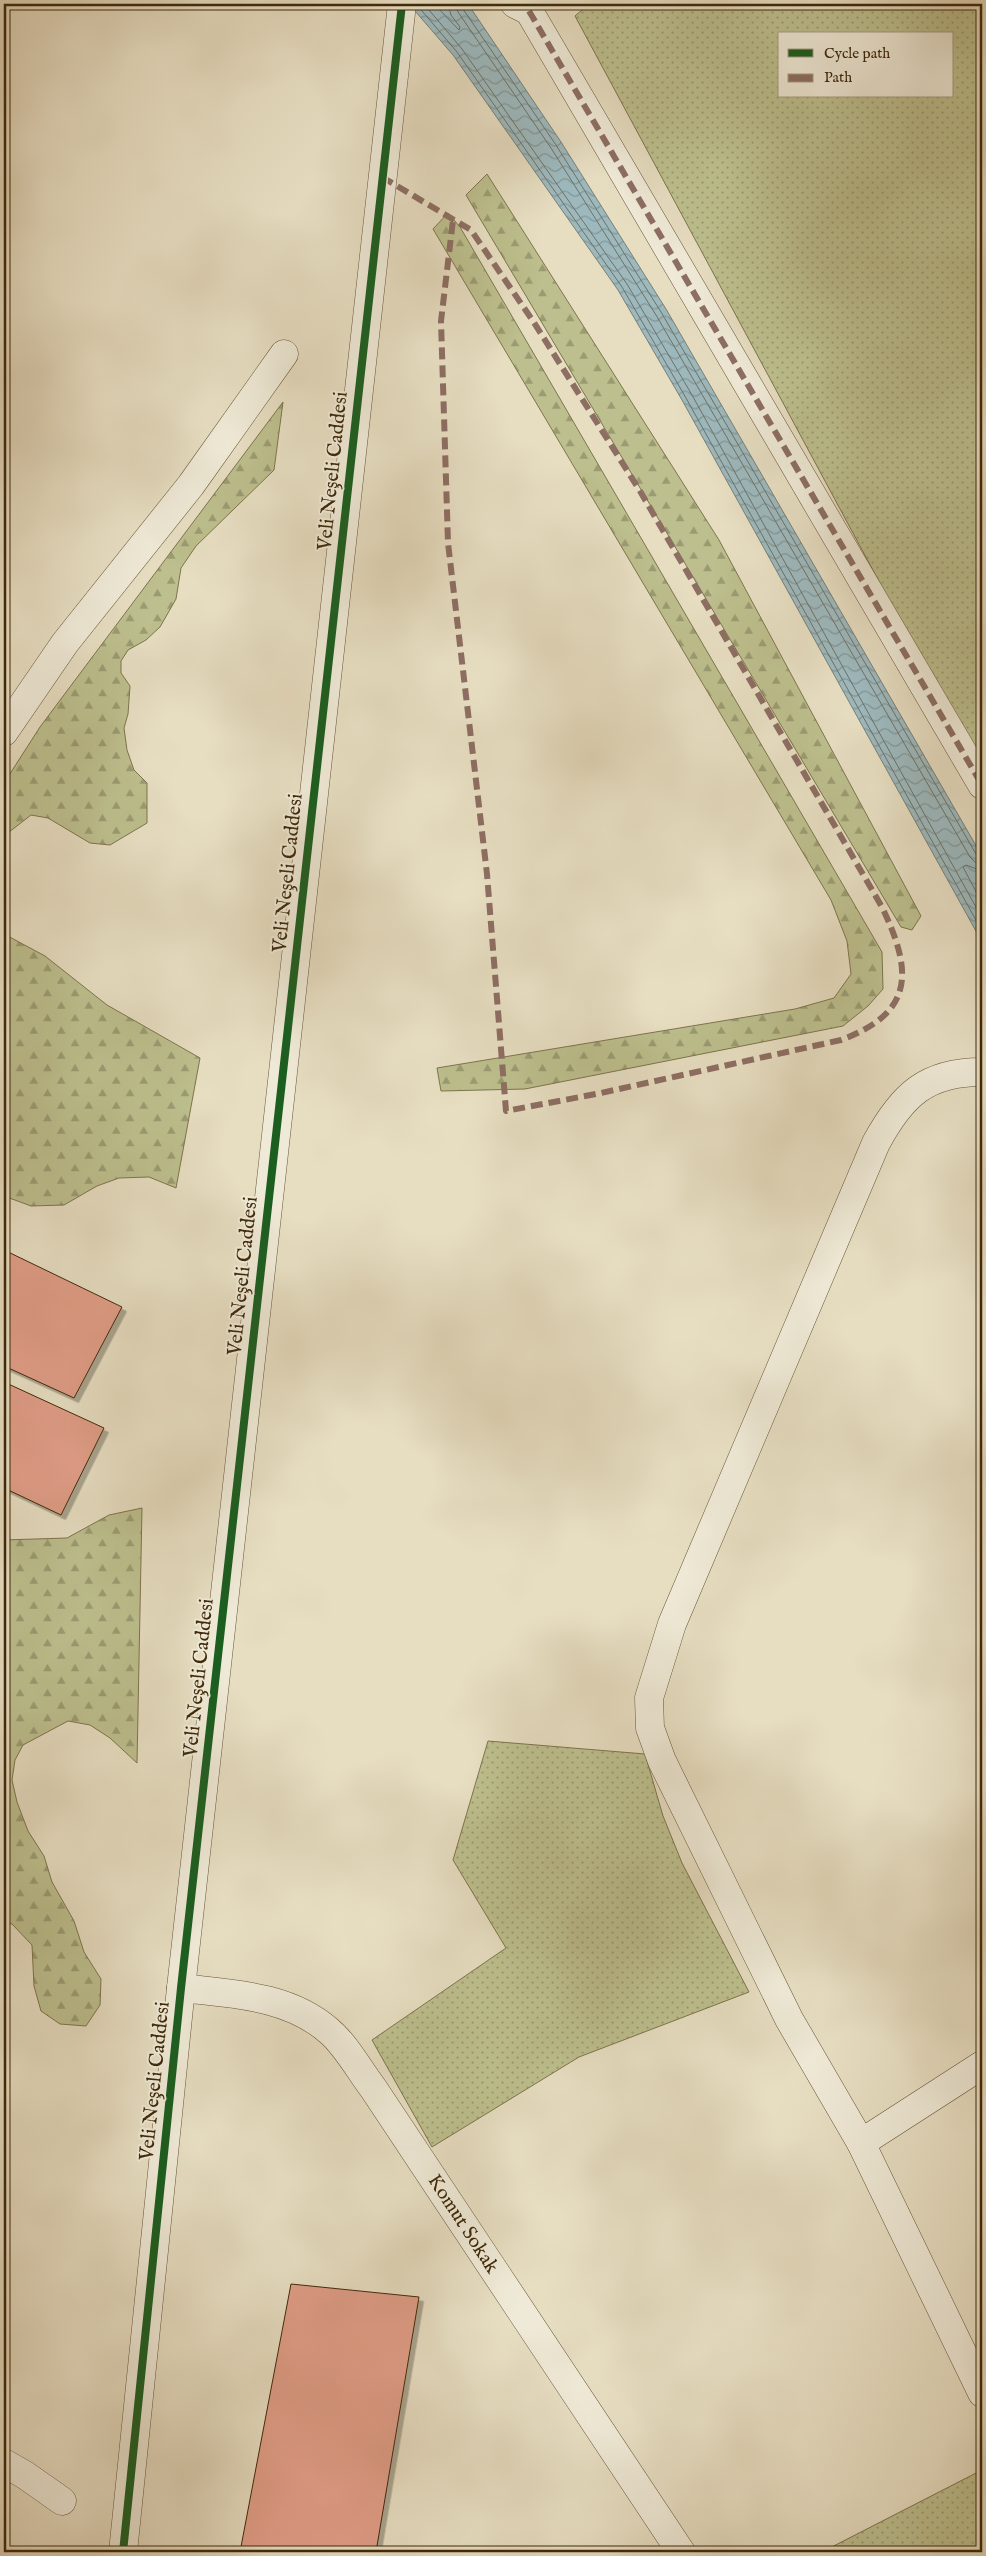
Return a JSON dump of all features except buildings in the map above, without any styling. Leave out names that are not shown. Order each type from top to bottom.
[{"type":"street","name":"Veli Neşeli Caddesi","points":[[123,2552],[181,1988],[402,4]]},
{"type":"street","points":[[527,6],[982,785]]},
{"type":"street","points":[[4,732],[66,643],[191,485],[284,354]]},
{"type":"street","points":[[982,1072],[960,1072],[932,1080],[916,1089],[900,1105],[876,1143],[672,1624],[649,1698],[650,1728],[662,1761],[789,2018],[861,2143],[982,2393]]},
{"type":"street","name":"Komut Sokak","points":[[181,1988],[258,1997],[305,2014],[330,2031],[374,2088],[681,2552]]},
{"type":"street","points":[[861,2143],[982,2065]]},
{"type":"street","points":[[4,2464],[25,2475],[62,2501]]},
{"type":"green space","points":[[589,4],[982,4],[982,773],[575,16]]},
{"type":"green space","points":[[487,174],[719,540],[921,916],[912,930],[901,927],[466,195]]},
{"type":"green space","points":[[448,213],[460,227],[882,952],[883,989],[868,1006],[843,1026],[525,1089],[441,1091],[437,1068],[795,1009],[834,998],[851,974],[847,941],[831,900],[433,229]]},
{"type":"green space","points":[[283,402],[274,470],[196,546],[181,568],[176,599],[160,627],[146,640],[128,650],[121,661],[121,673],[130,686],[128,714],[124,728],[127,750],[134,770],[147,783],[147,823],[110,845],[90,843],[48,818],[31,815],[4,836],[4,783],[40,727]]},
{"type":"green space","points":[[4,934],[45,956],[107,1005],[200,1058],[176,1188],[149,1177],[119,1178],[97,1186],[64,1205],[31,1206],[4,1196]]},
{"type":"green space","points":[[142,1508],[137,1763],[110,1738],[90,1725],[68,1721],[23,1745],[15,1760],[12,1780],[17,1802],[28,1831],[44,1856],[52,1882],[74,1921],[84,1952],[101,1979],[100,2005],[86,2026],[60,2024],[41,2011],[34,1986],[32,1945],[12,1924],[4,1922],[4,1540],[67,1538],[109,1515]]},
{"type":"green space","points":[[488,1741],[645,1754],[663,1816],[682,1863],[749,1992],[579,2057],[432,2147],[372,2040],[506,1948],[453,1860]]},
{"type":"green space","points":[[982,2470],[982,2552],[822,2552]]},
{"type":"water","points":[[409,4],[466,4],[472,10],[561,142],[666,309],[982,856],[982,942],[682,400],[618,290],[453,55]]},
{"type":"marked path","points":[[529,11],[982,785]]},
{"type":"marked path","points":[[382,177],[471,230],[533,321],[640,491],[882,907],[899,950],[902,969],[901,987],[895,1002],[883,1016],[866,1029],[841,1040],[601,1093],[506,1111],[487,874],[448,543],[441,321],[453,220]]},
{"type":"cycle path","points":[[123,2552],[181,1988],[402,4]]}]
